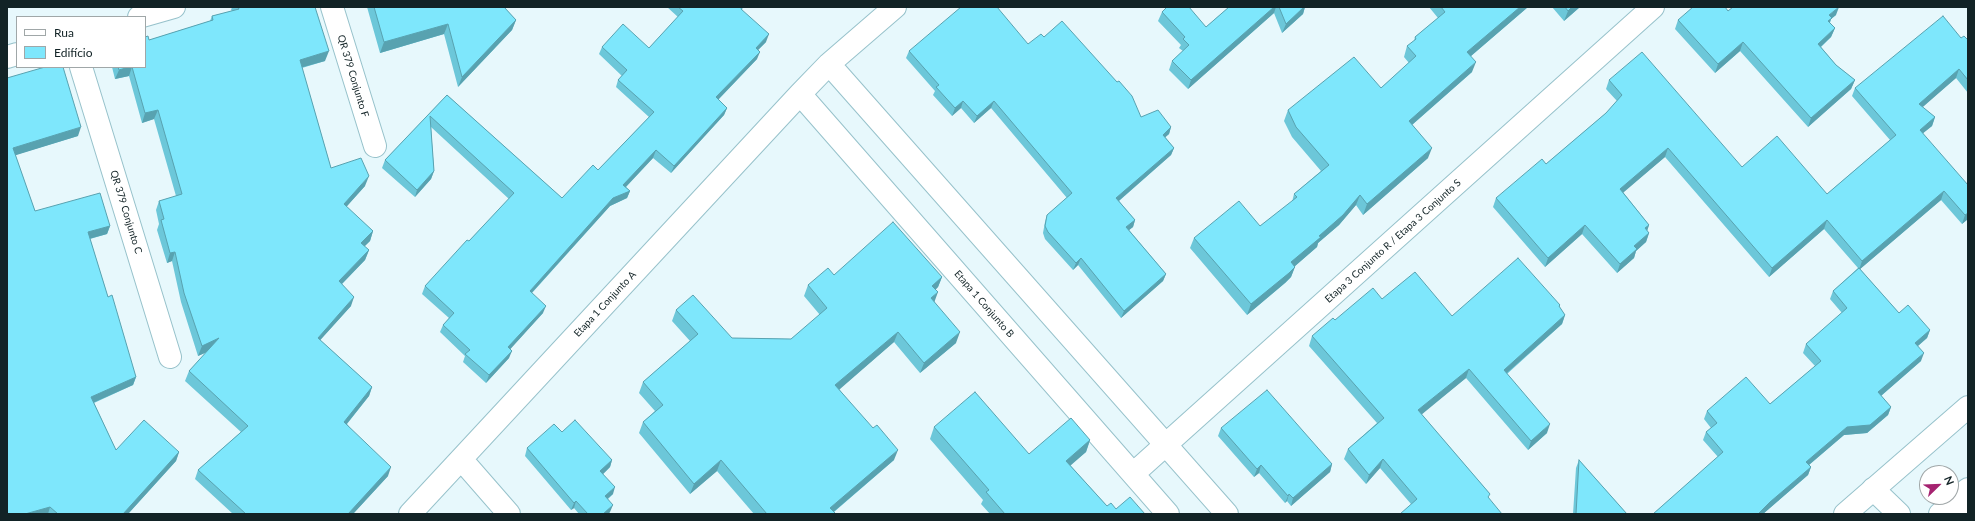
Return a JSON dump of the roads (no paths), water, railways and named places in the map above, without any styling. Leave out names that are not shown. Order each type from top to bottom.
[{"type":"street","name":"QR 379 Conjunto F","points":[[332,7],[375,146]]},
{"type":"street","name":"Etapa 1 Conjunto A","points":[[410,514],[800,94],[829,64],[895,7]]},
{"type":"street","name":"Etapa 3 Conjunto R / Etapa 3 Conjunto S","points":[[1132,474],[1653,7]]},
{"type":"street","points":[[142,16],[169,8]]},
{"type":"street","points":[[829,64],[1165,446],[1227,514]]},
{"type":"street","name":"QR 379 Conjunto C","points":[[81,68],[170,357]]},
{"type":"street","name":"Etapa 1 Conjunto B","points":[[800,94],[1168,514]]},
{"type":"street","points":[[1845,514],[1968,407]]},
{"type":"street","points":[[461,459],[509,514]]},
{"type":"street","points":[[1873,489],[1899,514]]},
{"type":"street","points":[[1940,514],[1964,500]]}]
